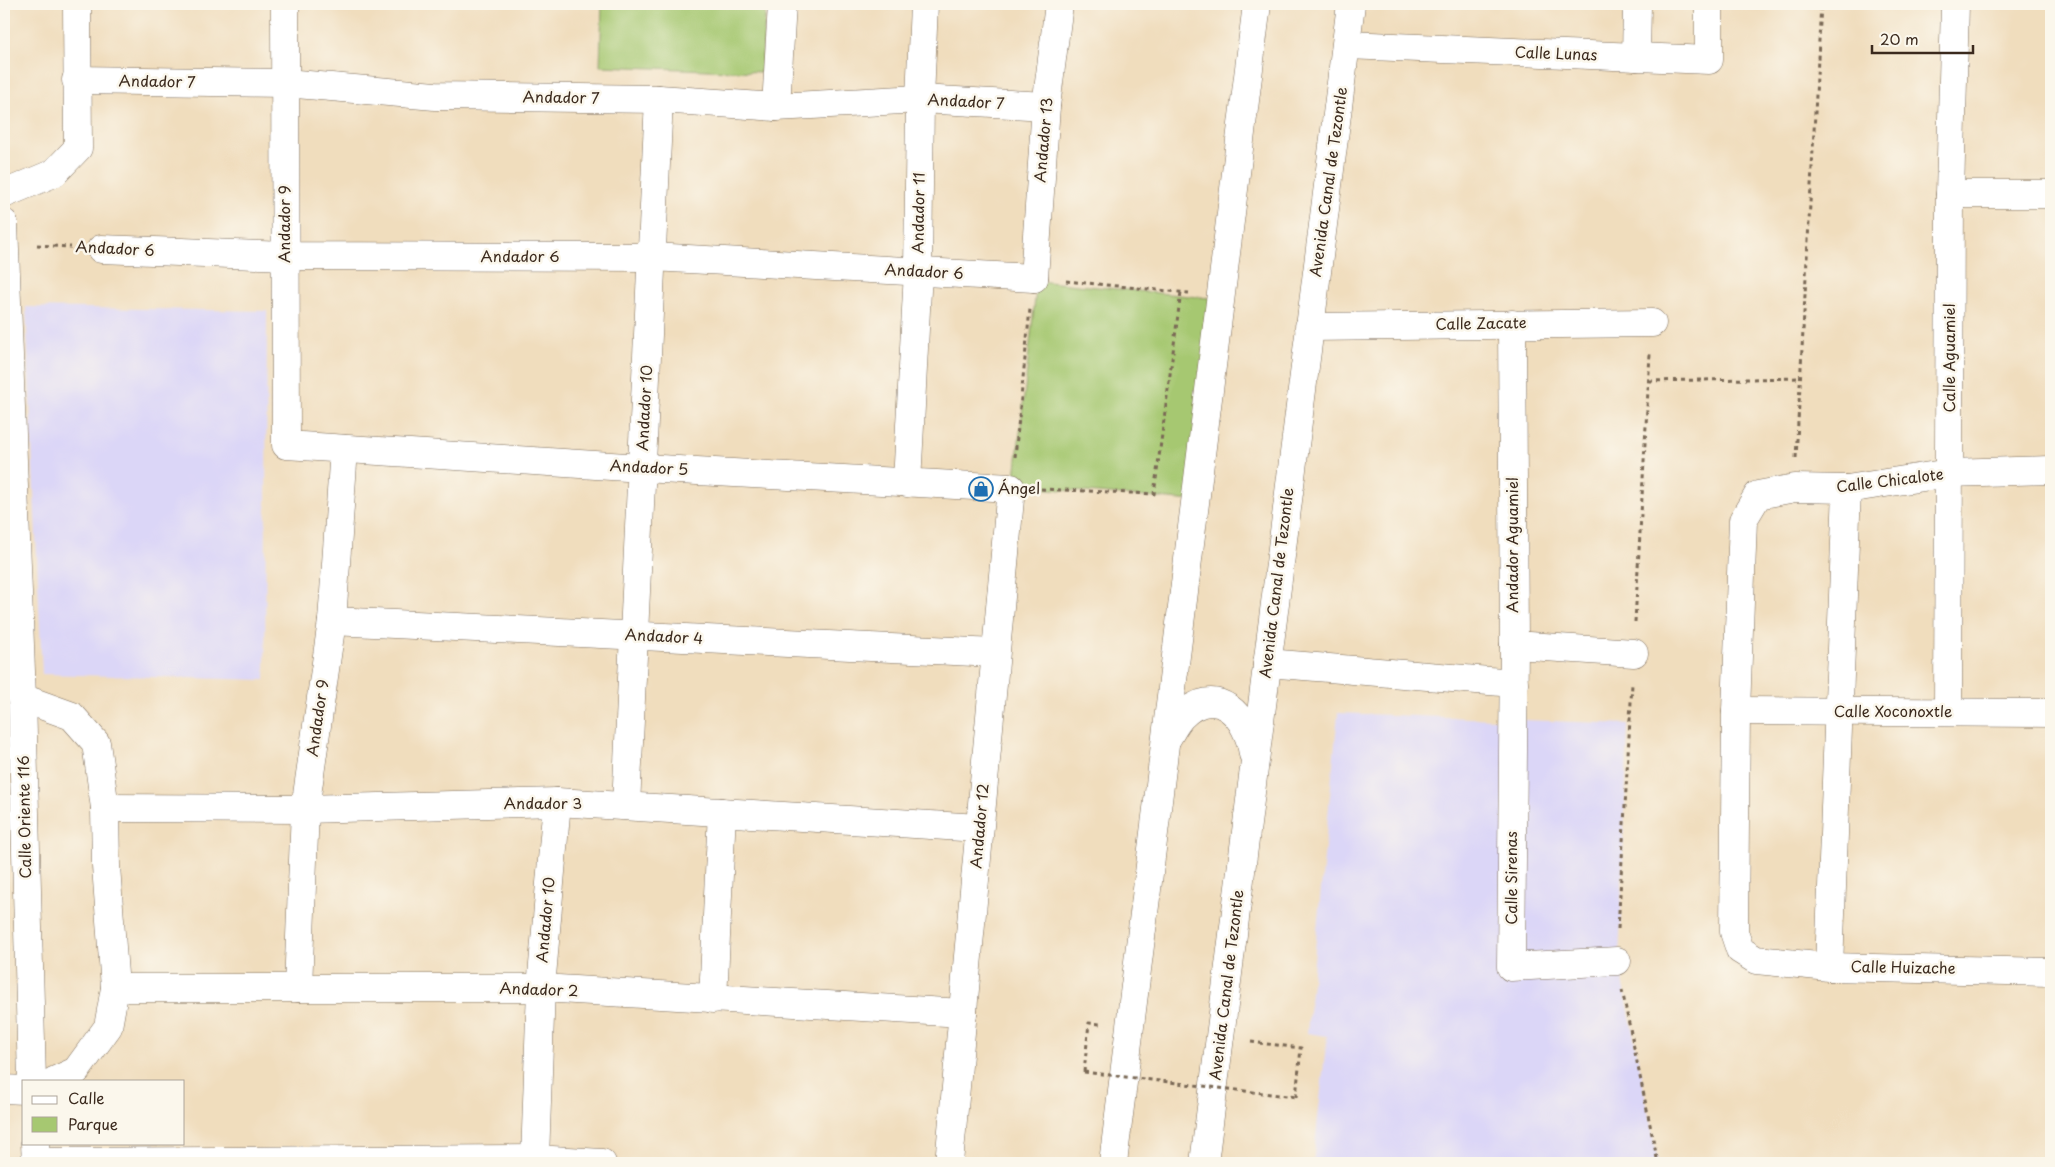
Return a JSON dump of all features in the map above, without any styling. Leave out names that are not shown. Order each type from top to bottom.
[{"type":"street","points":[[4,194],[54,172],[78,148],[76,80],[77,4]]},
{"type":"street","name":"Andador 9","points":[[286,4],[284,83],[286,445]]},
{"type":"street","points":[[776,107],[782,4]]},
{"type":"street","name":"Andador 11","points":[[907,482],[918,271],[920,99],[924,4]]},
{"type":"street","name":"Andador 13","points":[[1034,278],[1046,106],[1059,4]]},
{"type":"street","points":[[1113,1163],[1257,4]]},
{"type":"street","name":"Avenida Canal de Tezontle","points":[[1204,1163],[1351,4]]},
{"type":"street","points":[[1636,57],[1637,4]]},
{"type":"street","name":"Calle Lunas","points":[[1347,46],[1709,60],[1709,4]]},
{"type":"street","name":"Calle Aguamiel","points":[[1948,711],[1950,194],[1955,4]]},
{"type":"street","name":"Andador 7","points":[[76,80],[284,83],[436,96],[659,99],[776,107],[920,99],[1046,106]]},
{"type":"street","name":"Andador 10","points":[[626,806],[659,99]]},
{"type":"street","points":[[1950,194],[2051,194]]},
{"type":"street","name":"Calle Oriente 116","points":[[4,236],[9,512],[22,698],[14,833],[32,1080]]},
{"type":"street","name":"Andador 6","points":[[101,249],[285,256],[652,257],[1034,278]]},
{"type":"street","name":"Calle Zacate","points":[[1309,327],[1652,323]]},
{"type":"street","name":"Andador Aguamiel","points":[[1512,324],[1514,645]]},
{"type":"street","name":"Andador 5","points":[[286,445],[642,468],[1011,488]]},
{"type":"street","name":"Andador 9","points":[[298,988],[305,809],[332,620],[344,448]]},
{"type":"street","name":"Calle Chicalote","points":[[1736,711],[1743,520],[1758,495],[1795,488],[1847,489],[1949,473],[2051,470]]},
{"type":"street","name":"Andador 12","points":[[950,1163],[1011,488]]},
{"type":"street","points":[[1829,966],[1847,489]]},
{"type":"street","name":"Andador 4","points":[[332,620],[995,653]]},
{"type":"street","points":[[1514,645],[1634,653]]},
{"type":"street","name":"Calle Sirenas","points":[[1514,645],[1511,967],[1616,961]]},
{"type":"street","points":[[1267,663],[1514,683]]},
{"type":"street","points":[[22,698],[72,716],[96,743],[105,808],[106,866],[115,988],[108,1027],[76,1071],[56,1080]]},
{"type":"street","points":[[1165,743],[1175,724],[1192,708],[1212,703],[1221,704],[1232,710],[1245,725],[1252,744],[1255,765]]},
{"type":"street","name":"Calle Xoconoxtle","points":[[1736,711],[2051,713]]},
{"type":"street","name":"Calle Huizache","points":[[1736,711],[1734,932],[1740,950],[1756,960],[1829,966],[2051,972]]},
{"type":"street","name":"Andador 10","points":[[535,1159],[540,988],[557,802]]},
{"type":"street","name":"Andador 3","points":[[105,808],[305,809],[557,802],[979,828]]},
{"type":"street","points":[[712,998],[722,812]]},
{"type":"street","name":"Andador 2","points":[[115,988],[540,988],[963,1013]]},
{"type":"street","points":[[4,1089],[22,1090]]},
{"type":"street","points":[[36,1156],[535,1159],[602,1163]]},
{"type":"path","points":[[1795,488],[1821,4]]},
{"type":"path","name":"Andador 6","points":[[4,236],[101,249]]},
{"type":"path","points":[[1034,278],[1181,292],[1154,494],[1011,488],[1034,278]]},
{"type":"path","points":[[1652,323],[1616,961],[1658,1163]]},
{"type":"path","points":[[1649,381],[1800,378]]},
{"type":"path","points":[[1089,1023],[1084,1072],[1296,1097],[1301,1048],[1221,1039]]},
{"type":"shaded area","points":[[26,307],[267,311],[265,680],[42,674]]},
{"type":"shaded area","points":[[1338,713],[1628,724],[1619,960],[1658,1163],[1313,1163],[1327,1036],[1307,1033]]},
{"type":"green space","points":[[602,4],[766,4],[761,72],[600,66]]},
{"type":"green space","points":[[1037,281],[1219,299],[1193,501],[1014,486]]},
{"type":"place","name":"Ángel","points":[[981,489]]}]
